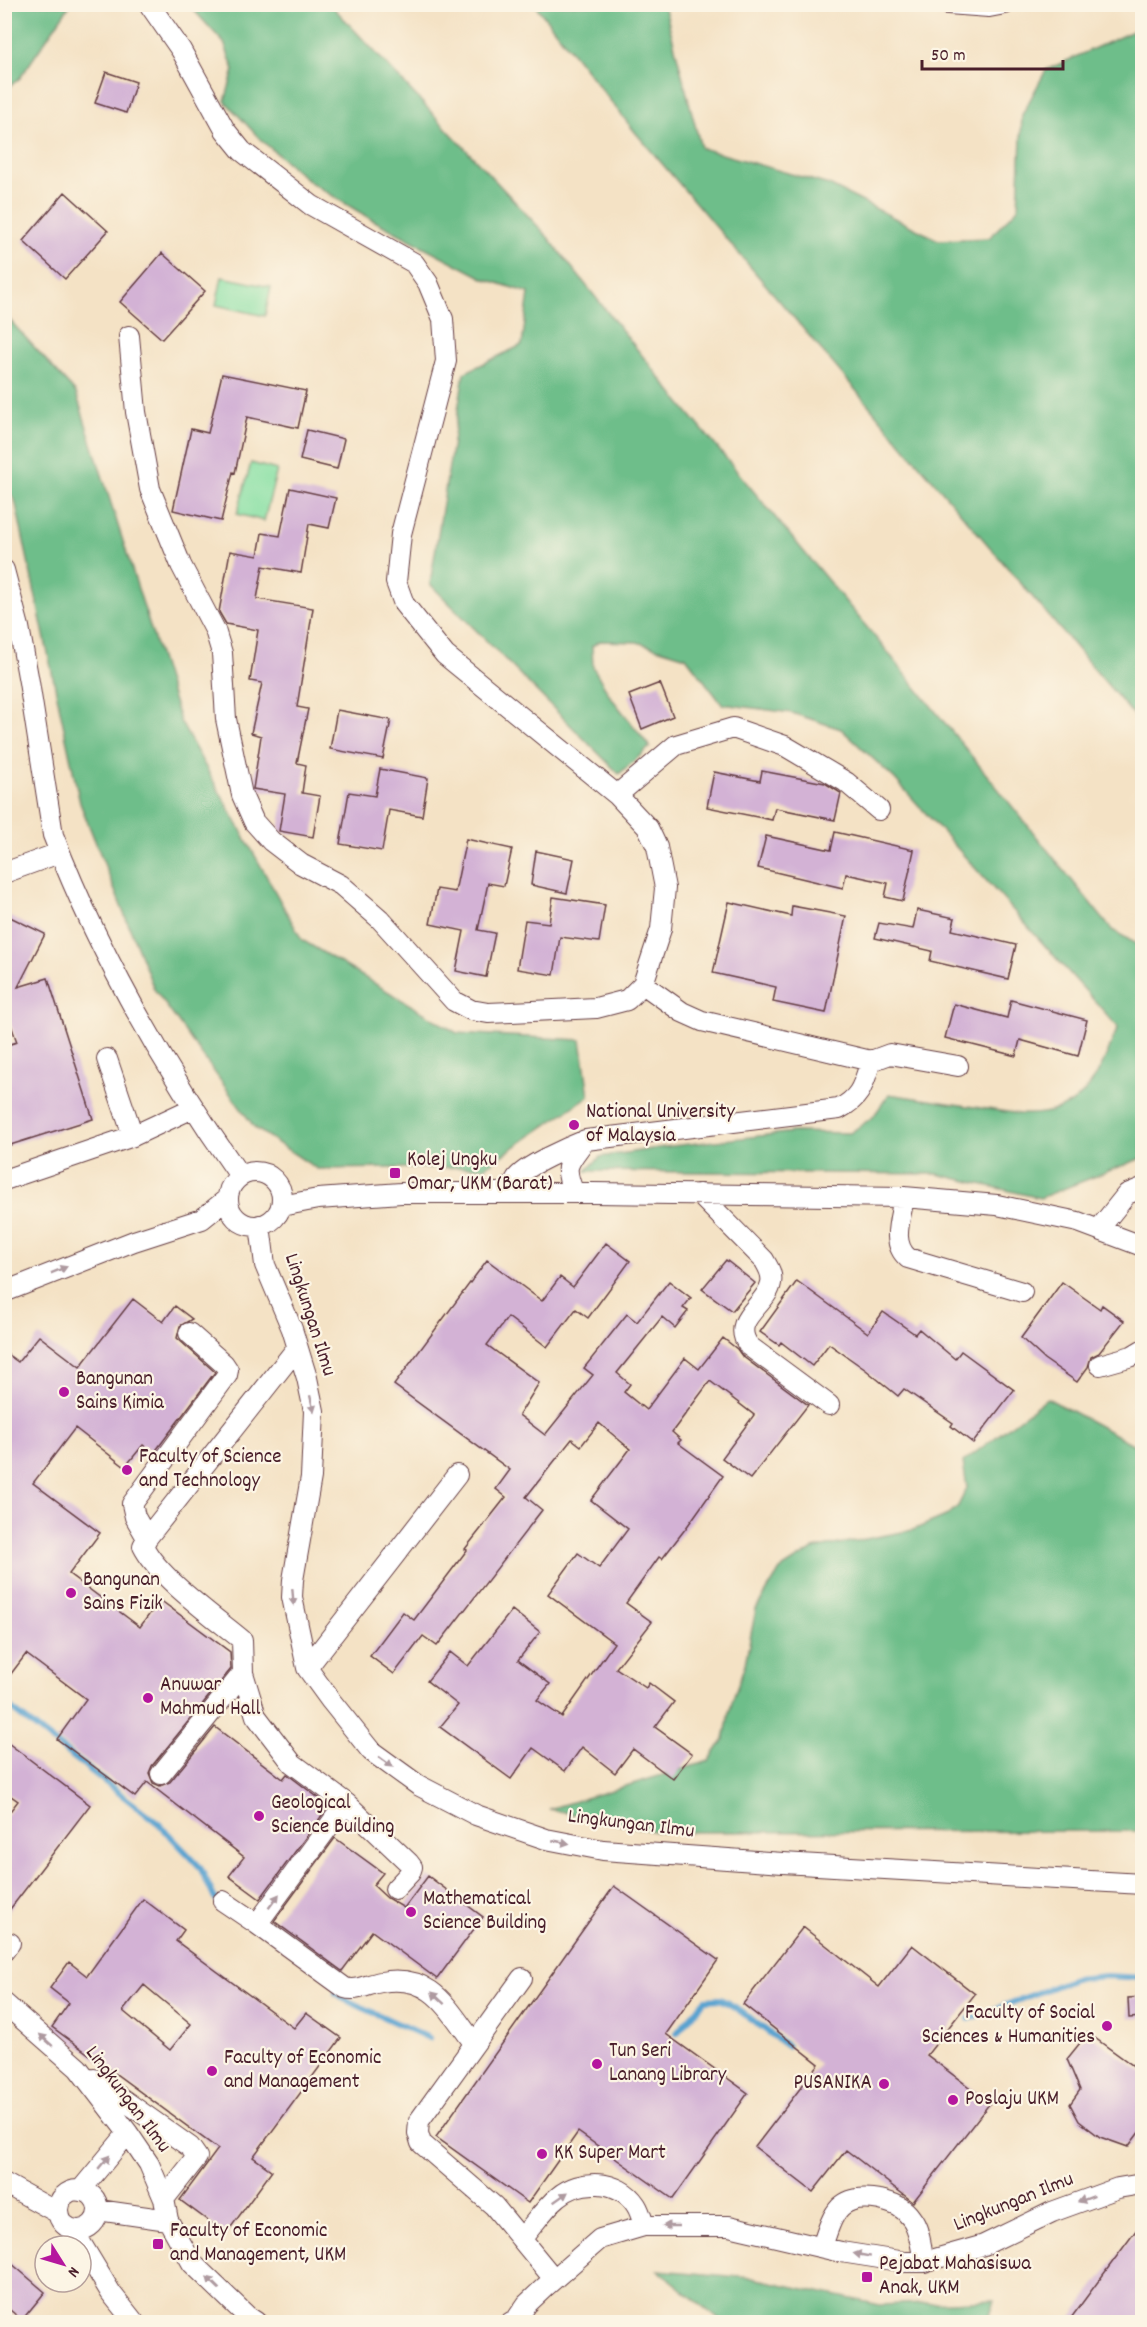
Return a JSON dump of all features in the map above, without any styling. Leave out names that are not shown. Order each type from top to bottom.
[{"type":"street","points":[[129,336],[136,412],[150,489],[222,653],[226,719],[242,795],[254,822],[271,841],[301,864],[341,885],[380,919],[453,1001],[471,1010],[488,1013],[596,1008],[627,1000],[643,984],[662,929],[665,888],[657,847],[648,828],[618,795],[445,655],[404,604],[396,582],[401,534],[446,361],[443,319],[428,283],[414,263],[311,205],[242,151],[225,130],[181,50],[149,4]]},
{"type":"street","points":[[948,4],[989,7],[1005,4]]},
{"type":"street","points":[[4,570],[27,671],[52,835],[77,897],[151,1040],[240,1176]]},
{"type":"street","points":[[618,795],[676,745],[734,728],[785,746],[846,782],[879,810]]},
{"type":"street","points":[[4,873],[60,853]]},
{"type":"street","points":[[643,984],[682,1012],[702,1021],[871,1060],[890,1054],[958,1066]]},
{"type":"street","points":[[107,1059],[133,1136]]},
{"type":"street","points":[[513,1193],[515,1179],[523,1173],[561,1150],[586,1140],[839,1109],[852,1103],[861,1091],[871,1060]]},
{"type":"street","points":[[4,1180],[133,1136],[193,1107]]},
{"type":"street","points":[[574,1193],[566,1171],[568,1164],[586,1140]]},
{"type":"street","points":[[249,1172],[267,1174],[275,1180],[282,1196],[281,1206],[274,1219],[260,1225],[244,1224],[237,1219],[232,1213],[228,1198],[233,1182],[249,1172]]},
{"type":"street","points":[[1099,1229],[1127,1194],[1143,1188]]},
{"type":"street","points":[[281,1206],[318,1199],[401,1193],[904,1197],[997,1205],[1078,1222],[1143,1246]]},
{"type":"street","points":[[699,1194],[764,1260],[770,1270],[771,1284],[742,1327],[743,1338],[749,1346],[829,1405]]},
{"type":"street","points":[[904,1197],[897,1242],[902,1253],[908,1258],[1022,1292]]},
{"type":"street","points":[[4,1292],[134,1240],[202,1219],[228,1198]]},
{"type":"street","name":"Lingkungan Ilmu","points":[[260,1225],[265,1265],[292,1329],[314,1411],[311,1477],[292,1580],[292,1597],[308,1668],[371,1751],[418,1785],[476,1815],[546,1839],[603,1850],[1143,1884]]},
{"type":"street","points":[[147,1538],[135,1517],[132,1504],[227,1375],[228,1370],[224,1364],[189,1333]]},
{"type":"street","points":[[297,1348],[142,1546],[147,1555],[183,1592],[242,1640],[243,1673],[256,1716],[292,1763],[346,1803],[412,1867],[410,1873],[395,1889]]},
{"type":"street","points":[[1100,1365],[1132,1356],[1143,1350]]},
{"type":"street","points":[[308,1668],[458,1475]]},
{"type":"street","points":[[161,1774],[243,1673]]},
{"type":"street","points":[[257,1924],[346,1803]]},
{"type":"street","points":[[223,1901],[345,1988],[354,1990],[401,1979],[422,1985],[440,1997],[474,2043]]},
{"type":"street","points":[[522,1978],[419,2121],[418,2133],[421,2143],[494,2206],[554,2279]]},
{"type":"street","name":"Lingkungan Ilmu","points":[[4,2003],[78,2068],[149,2164],[164,2199],[168,2220],[192,2263],[256,2322]]},
{"type":"street","points":[[78,2068],[190,2147],[196,2154],[197,2157],[164,2199]]},
{"type":"street","points":[[80,2191],[128,2133]]},
{"type":"street","points":[[4,2183],[58,2213]]},
{"type":"street","points":[[522,2239],[558,2196],[584,2184],[608,2185],[624,2192],[636,2205],[644,2226]]},
{"type":"street","name":"Lingkungan Ilmu","points":[[511,2322],[516,2320],[527,2304],[600,2239],[644,2226],[729,2226],[886,2260],[924,2262],[984,2246],[1052,2212],[1118,2188],[1143,2184]]},
{"type":"street","points":[[73,2191],[80,2191],[94,2199],[98,2210],[90,2226],[85,2229],[73,2229],[63,2224],[58,2213],[60,2202],[63,2197],[73,2191]]},
{"type":"street","points":[[822,2247],[832,2216],[852,2199],[866,2197],[891,2202],[904,2208],[913,2220],[924,2262]]},
{"type":"street","points":[[98,2210],[168,2220]]},
{"type":"street","points":[[73,2229],[111,2293],[134,2322]]},
{"type":"green space","points":[[5,4],[70,5],[20,78],[5,90]]},
{"type":"green space","points":[[189,5],[331,5],[546,235],[680,403],[890,655],[1112,930],[1142,947],[1142,1158],[1040,1198],[937,1174],[586,1171],[600,1157],[672,1146],[794,1132],[850,1133],[873,1117],[889,1094],[1020,1114],[1042,1113],[1059,1109],[1074,1102],[1095,1078],[1118,1027],[895,779],[841,729],[792,713],[722,704],[686,657],[637,642],[600,641],[592,646],[593,667],[610,696],[650,747],[619,774],[430,584],[464,373],[522,345],[529,293],[485,279],[369,218],[310,182],[261,140],[225,101],[234,70],[224,43]]},
{"type":"green space","points":[[535,5],[664,5],[701,148],[829,185],[938,240],[989,238],[1018,208],[1022,115],[1046,70],[1142,27],[1142,725],[635,132]]},
{"type":"green space","points":[[222,277],[271,287],[265,316],[216,305]]},
{"type":"green space","points":[[5,315],[76,393],[180,721],[302,940],[457,1033],[581,1040],[589,1096],[485,1167],[317,1169],[255,1128],[154,989],[80,803],[15,500],[5,487]]},
{"type":"green space","points":[[251,463],[277,470],[264,521],[237,514]]},
{"type":"green space","points":[[1047,1398],[1142,1449],[1142,1831],[658,1832],[549,1809],[709,1761],[724,1739],[732,1702],[745,1664],[756,1609],[780,1570],[813,1549],[913,1530],[948,1515],[958,1506],[967,1488],[963,1462]]},
{"type":"green space","points":[[658,2270],[752,2278],[880,2305],[995,2300],[987,2322],[722,2322]]},
{"type":"building","points":[[106,72],[136,82],[126,113],[95,103]]},
{"type":"building","points":[[65,192],[108,231],[65,279],[23,241]]},
{"type":"building","points":[[162,253],[205,291],[162,339],[120,302]]},
{"type":"building","points":[[222,374],[306,391],[298,428],[247,417],[235,473],[233,472],[221,521],[173,510],[191,429],[208,433]]},
{"type":"building","points":[[307,430],[344,439],[337,469],[300,460]]},
{"type":"building","points":[[290,488],[336,498],[329,528],[309,524],[301,573],[263,566],[257,599],[313,608],[297,707],[308,709],[297,763],[306,765],[302,793],[320,796],[313,837],[279,831],[285,794],[253,789],[261,736],[251,733],[262,683],[250,681],[258,630],[226,624],[219,612],[230,551],[258,556],[262,533],[280,536]]},
{"type":"building","points":[[660,683],[673,716],[642,729],[629,695]]},
{"type":"building","points":[[337,710],[391,720],[383,759],[330,749]]},
{"type":"building","points":[[380,769],[428,778],[422,816],[389,810],[382,851],[340,844],[349,792],[375,796]]},
{"type":"building","points":[[762,771],[825,783],[841,793],[835,820],[775,808],[772,820],[707,807],[714,772],[760,781]]},
{"type":"building","points":[[835,832],[914,850],[903,901],[885,897],[888,883],[846,874],[843,888],[758,868],[766,836],[831,850]]},
{"type":"building","points":[[466,839],[512,849],[504,886],[488,883],[478,930],[495,933],[486,977],[456,971],[464,931],[430,924],[437,889],[455,892]]},
{"type":"building","points":[[536,851],[574,859],[567,893],[531,885]]},
{"type":"building","points":[[553,897],[605,905],[599,942],[560,937],[554,975],[517,969],[525,920],[549,923]]},
{"type":"building","points":[[729,902],[791,916],[792,906],[846,916],[826,1013],[773,1002],[776,987],[713,973]]},
{"type":"building","points":[[917,910],[955,918],[952,930],[1016,945],[1008,979],[930,961],[932,951],[875,938],[879,923],[913,929]]},
{"type":"building","points":[[4,914],[45,934],[18,987],[48,978],[93,1119],[4,1147],[4,1046],[17,1042],[6,1011],[4,1015]]},
{"type":"building","points":[[1011,1000],[1087,1020],[1078,1056],[1020,1040],[1016,1056],[945,1038],[954,1004],[1007,1018]]},
{"type":"building","points":[[606,1243],[630,1261],[588,1318],[576,1309],[547,1347],[508,1317],[487,1345],[539,1383],[519,1415],[545,1435],[593,1375],[584,1368],[627,1314],[637,1322],[669,1281],[691,1298],[683,1308],[688,1311],[675,1328],[662,1317],[617,1373],[630,1384],[624,1392],[646,1410],[685,1358],[699,1369],[723,1338],[742,1356],[808,1405],[750,1479],[722,1458],[754,1415],[710,1381],[672,1432],[681,1440],[678,1443],[723,1476],[686,1528],[662,1559],[659,1557],[626,1603],[652,1622],[616,1668],[646,1688],[649,1683],[674,1702],[655,1727],[692,1754],[673,1779],[633,1749],[615,1773],[582,1747],[565,1771],[533,1748],[511,1779],[440,1727],[458,1705],[427,1681],[450,1652],[468,1666],[512,1610],[540,1632],[518,1660],[550,1684],[537,1700],[562,1717],[614,1643],[548,1594],[578,1553],[599,1568],[628,1529],[591,1500],[630,1449],[599,1423],[581,1446],[572,1439],[526,1497],[542,1510],[437,1646],[423,1636],[394,1674],[370,1656],[403,1612],[414,1620],[467,1550],[465,1549],[506,1497],[496,1489],[510,1470],[394,1385],[487,1260],[542,1301],[560,1277],[573,1287]]},
{"type":"building","points":[[726,1260],[755,1283],[732,1311],[702,1289]]},
{"type":"building","points":[[797,1281],[868,1333],[883,1312],[915,1334],[919,1329],[955,1359],[961,1351],[1014,1390],[973,1443],[951,1426],[953,1423],[904,1389],[898,1396],[829,1344],[812,1366],[781,1342],[779,1345],[760,1332]]},
{"type":"building","points":[[1062,1282],[1100,1309],[1102,1305],[1124,1321],[1099,1353],[1091,1357],[1088,1367],[1077,1382],[1044,1359],[1021,1338]]},
{"type":"building","points":[[133,1299],[163,1322],[175,1306],[192,1319],[180,1326],[177,1338],[215,1372],[154,1453],[143,1445],[125,1467],[75,1428],[33,1483],[100,1533],[69,1574],[140,1627],[160,1600],[230,1652],[231,1669],[152,1766],[149,1773],[153,1783],[160,1786],[170,1782],[215,1727],[283,1779],[287,1774],[329,1806],[260,1899],[229,1876],[244,1857],[147,1782],[135,1797],[57,1739],[86,1699],[26,1654],[4,1683],[4,1352],[18,1362],[39,1336],[80,1367]]},
{"type":"building","points":[[4,1740],[90,1805],[4,1917],[4,1819],[18,1801],[4,1791]]},
{"type":"building","name":"Mathematical Science Building","points":[[335,1838],[383,1873],[373,1885],[387,1898],[404,1908],[428,1876],[483,1917],[437,1979],[372,1931],[342,1971],[274,1921]]},
{"type":"building","name":"Tun Seri Lanang Library","points":[[614,1886],[718,1960],[666,2034],[748,2093],[673,2199],[578,2132],[528,2203],[436,2137]]},
{"type":"building","points":[[143,1899],[184,1930],[176,1941],[294,2028],[306,2013],[341,2038],[253,2157],[272,2171],[226,2234],[180,2200],[218,2149],[52,2027],[69,2003],[50,1988],[69,1962],[87,1976]],"holes":[[[144,1985],[191,2024],[170,2050],[123,2011]]]},
{"type":"building","name":"PUSANIKA","points":[[803,1927],[879,1987],[912,1945],[975,1994],[927,2055],[990,2103],[913,2202],[846,2150],[813,2192],[755,2147],[819,2064],[743,2004]]},
{"type":"building","points":[[1143,1997],[1143,2017],[1129,2018],[1128,1998]]},
{"type":"building","points":[[1088,2033],[1143,2073],[1143,2127],[1128,2147],[1100,2137],[1079,2121],[1070,2104],[1080,2090],[1067,2059]]},
{"type":"building","points":[[1143,2221],[1143,2322],[1068,2322]]},
{"type":"building","points":[[4,2257],[33,2282],[33,2294],[43,2294],[22,2320],[4,2305]]},
{"type":"waterway","points":[[4,1703],[159,1824],[200,1867],[214,1897],[219,1902]]},
{"type":"waterway","points":[[969,2019],[1074,1979],[1107,1976],[1142,1978]]},
{"type":"waterway","points":[[336,1993],[344,1999],[429,2038]]},
{"type":"waterway","points":[[677,2033],[705,2000],[720,1999],[735,2007],[787,2046]]},
{"type":"place","name":"National University of Malaysia","points":[[574,1125]]},
{"type":"place","name":"Kolej Ungku Omar, UKM (Barat)","points":[[395,1173]]},
{"type":"place","name":"Bangunan Sains Kimia","points":[[64,1392]]},
{"type":"place","name":"Faculty of Science and Technology","points":[[127,1470]]},
{"type":"place","name":"Bangunan Sains Fizik","points":[[71,1593]]},
{"type":"place","name":"Anuwar Mahmud Hall","points":[[148,1698]]},
{"type":"place","name":"Geological Science Building","points":[[259,1816]]},
{"type":"place","name":"Mathematical Science Building","points":[[411,1912]]},
{"type":"place","name":"Faculty of Social Sciences & Humanities","points":[[1107,2026]]},
{"type":"place","name":"Tun Seri Lanang Library","points":[[597,2064]]},
{"type":"place","name":"Faculty of Economic and Management","points":[[212,2071]]},
{"type":"place","name":"PUSANIKA","points":[[884,2084]]},
{"type":"place","name":"Poslaju UKM","points":[[953,2100]]},
{"type":"place","name":"KK Super Mart","points":[[542,2154]]},
{"type":"place","name":"Faculty of Economic and Management, UKM","points":[[158,2244]]},
{"type":"place","name":"Pejabat Mahasiswa Anak, UKM","points":[[867,2277]]}]
